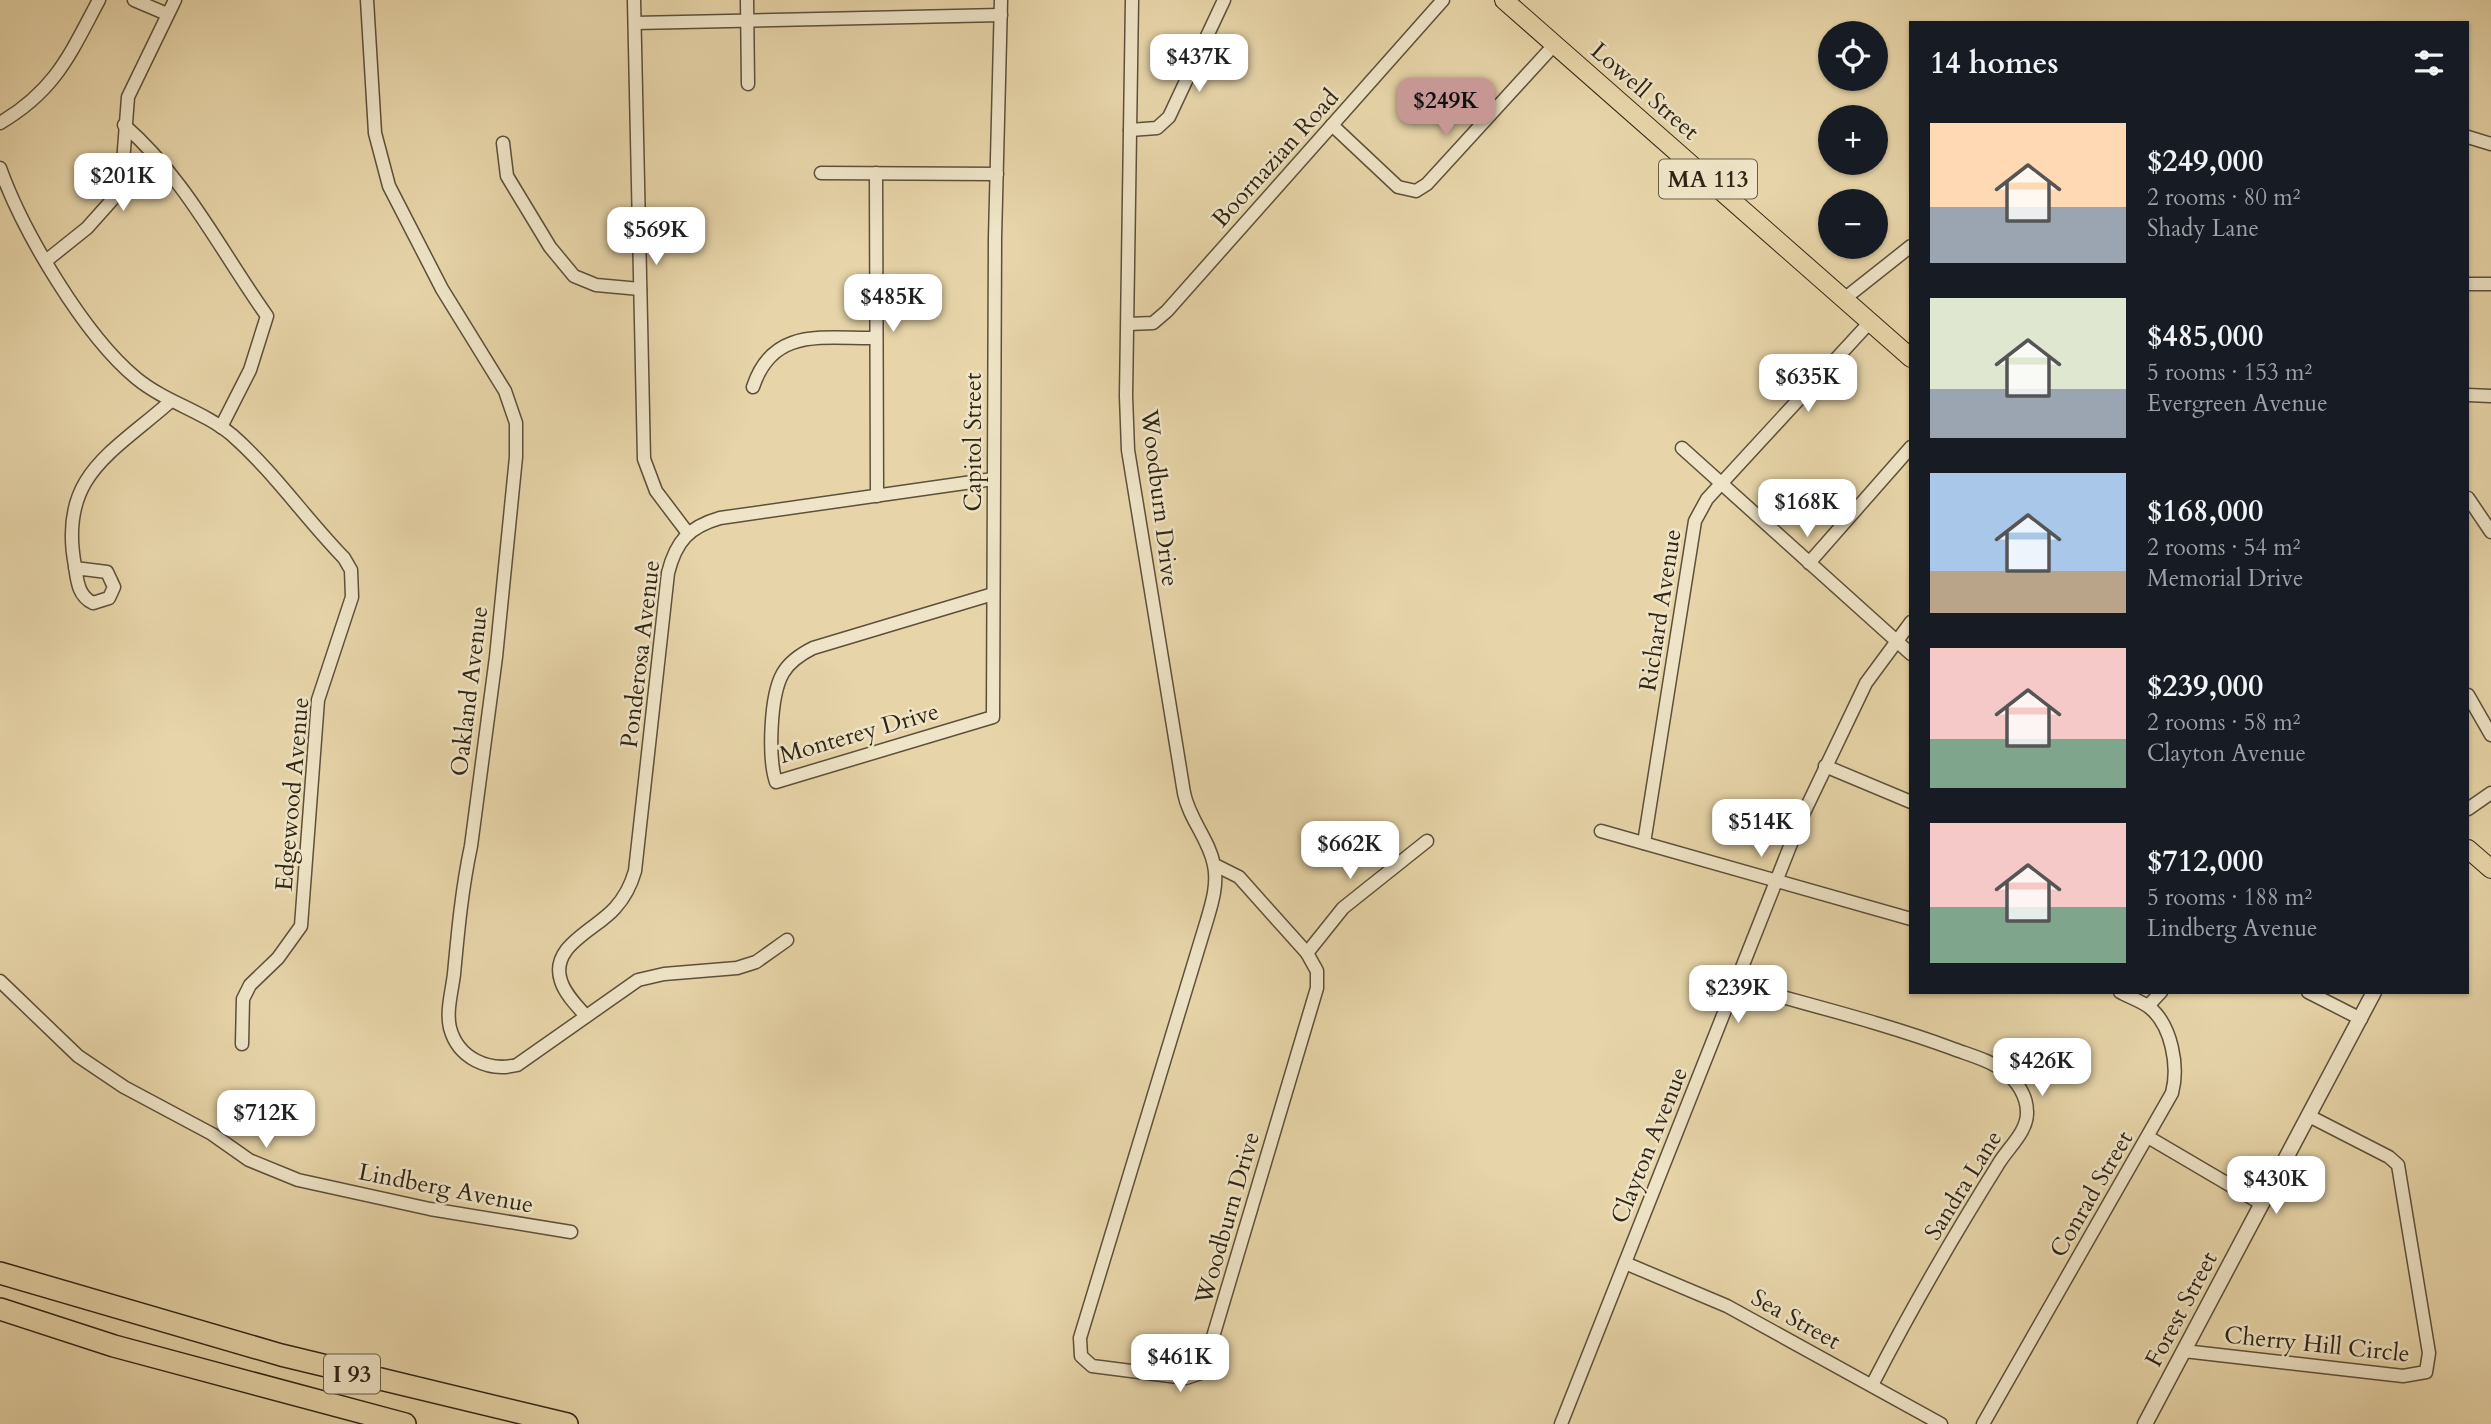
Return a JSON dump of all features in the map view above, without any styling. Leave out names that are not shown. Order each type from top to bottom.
[{"type":"highway","name":"I 93","points":[[0,1273],[294,1358],[567,1424]]},
{"type":"highway","name":"I 93","points":[[0,1309],[149,1356],[405,1424]]},
{"type":"main road","name":"Lowell Street","points":[[1504,0],[1909,356]]},
{"type":"main road","points":[[2469,850],[2491,870]]},
{"type":"street","points":[[0,123],[38,98],[61,69],[99,0]]},
{"type":"street","points":[[134,0],[167,14]]},
{"type":"street","points":[[47,261],[87,228],[112,200],[122,176],[128,97],[175,0]]},
{"type":"street","name":"Oakland Avenue","points":[[367,0],[373,106],[385,173],[439,283],[505,391],[516,423],[516,457],[496,657],[465,875],[449,1014],[451,1029],[462,1051],[476,1061],[492,1067],[509,1067],[533,1058],[586,1016],[638,980],[664,974],[737,968],[756,961],[787,940]]},
{"type":"street","points":[[634,0],[644,459],[656,491],[687,532]]},
{"type":"street","points":[[747,0],[748,84]]},
{"type":"street","name":"Capitol Street","points":[[993,717],[993,479],[1001,0]]},
{"type":"street","name":"Woodburn Drive","points":[[1132,0],[1126,424],[1131,475],[1184,793],[1191,818],[1214,865],[1214,890],[1080,1338],[1079,1352],[1089,1364],[1182,1378],[1198,1374],[1204,1367],[1318,982],[1317,971],[1307,953],[1239,877],[1214,865]]},
{"type":"street","points":[[1130,130],[1157,128],[1169,117],[1224,0]]},
{"type":"street","name":"Boornazian Road","points":[[1128,324],[1146,325],[1160,318],[1443,0]]},
{"type":"street","points":[[635,23],[1001,15]]},
{"type":"street","points":[[1332,125],[1398,187],[1416,191],[1427,184],[1555,44]]},
{"type":"street","points":[[124,125],[155,152],[179,181],[267,316],[250,370],[221,427]]},
{"type":"street","points":[[2469,137],[2491,144]]},
{"type":"street","points":[[503,143],[507,176],[550,247],[574,276],[596,285],[639,289]]},
{"type":"street","name":"Edgewood Avenue","points":[[0,168],[47,261],[105,346],[135,377],[171,401],[221,427],[272,474],[344,558],[353,582],[352,597],[318,700],[301,926],[278,958],[250,985],[243,999],[242,1044]]},
{"type":"street","points":[[821,173],[997,174]]},
{"type":"street","points":[[876,173],[877,496]]},
{"type":"street","points":[[1844,299],[1909,248]]},
{"type":"street","points":[[2469,284],[2491,284]]},
{"type":"street","name":"Richard Avenue","points":[[1644,844],[1691,535],[1701,509],[1870,322]]},
{"type":"street","points":[[753,387],[772,354],[796,339],[876,338]]},
{"type":"street","points":[[2469,395],[2491,396]]},
{"type":"street","points":[[75,568],[70,523],[81,486],[97,466],[171,401]]},
{"type":"street","points":[[1682,448],[1909,652]]},
{"type":"street","points":[[1809,563],[1909,449]]},
{"type":"street","name":"Ponderosa Avenue","points":[[586,1016],[562,985],[559,965],[568,946],[597,925],[621,901],[635,870],[668,573],[676,547],[687,532],[720,518],[993,479]]},
{"type":"street","points":[[2469,499],[2491,532]]},
{"type":"street","points":[[2476,509],[2491,510]]},
{"type":"street","name":"Monterey Drive","points":[[993,594],[813,649],[798,657],[783,673],[777,692],[772,770],[776,782],[993,717]]},
{"type":"street","name":"Clayton Avenue","points":[[1561,1424],[1825,766],[1866,682],[1909,625]]},
{"type":"street","points":[[2469,697],[2491,735]]},
{"type":"street","points":[[1825,766],[1909,801]]},
{"type":"street","points":[[2469,808],[2491,793]]},
{"type":"street","points":[[1601,831],[1909,918]]},
{"type":"street","points":[[1307,953],[1343,908],[1427,841]]},
{"type":"street","name":"Lindberg Avenue","points":[[0,981],[78,1056],[124,1087],[212,1134],[249,1160],[298,1180],[430,1209],[571,1232]]},
{"type":"street","name":"Sandra Lane","points":[[1737,984],[1904,1031],[1984,1061],[2010,1077],[2025,1099],[2028,1115],[2022,1131],[2001,1160],[1943,1255],[1872,1385]]},
{"type":"street","points":[[2124,994],[2148,1006],[2159,994]]},
{"type":"street","points":[[2312,994],[2361,1019]]},
{"type":"street","name":"Forest Street","points":[[2145,1424],[2373,994]]},
{"type":"street","name":"Conrad Street","points":[[1983,1424],[2172,1093],[2176,1080],[2175,1063],[2161,1019],[2148,1006]]},
{"type":"street","name":"Cherry Hill Circle","points":[[2184,1351],[2403,1376],[2426,1372],[2429,1353],[2400,1168],[2389,1157],[2309,1116]]},
{"type":"street","points":[[2148,1137],[2262,1204]]},
{"type":"street","name":"Sea Street","points":[[1625,1263],[1727,1306],[1941,1424]]}]
